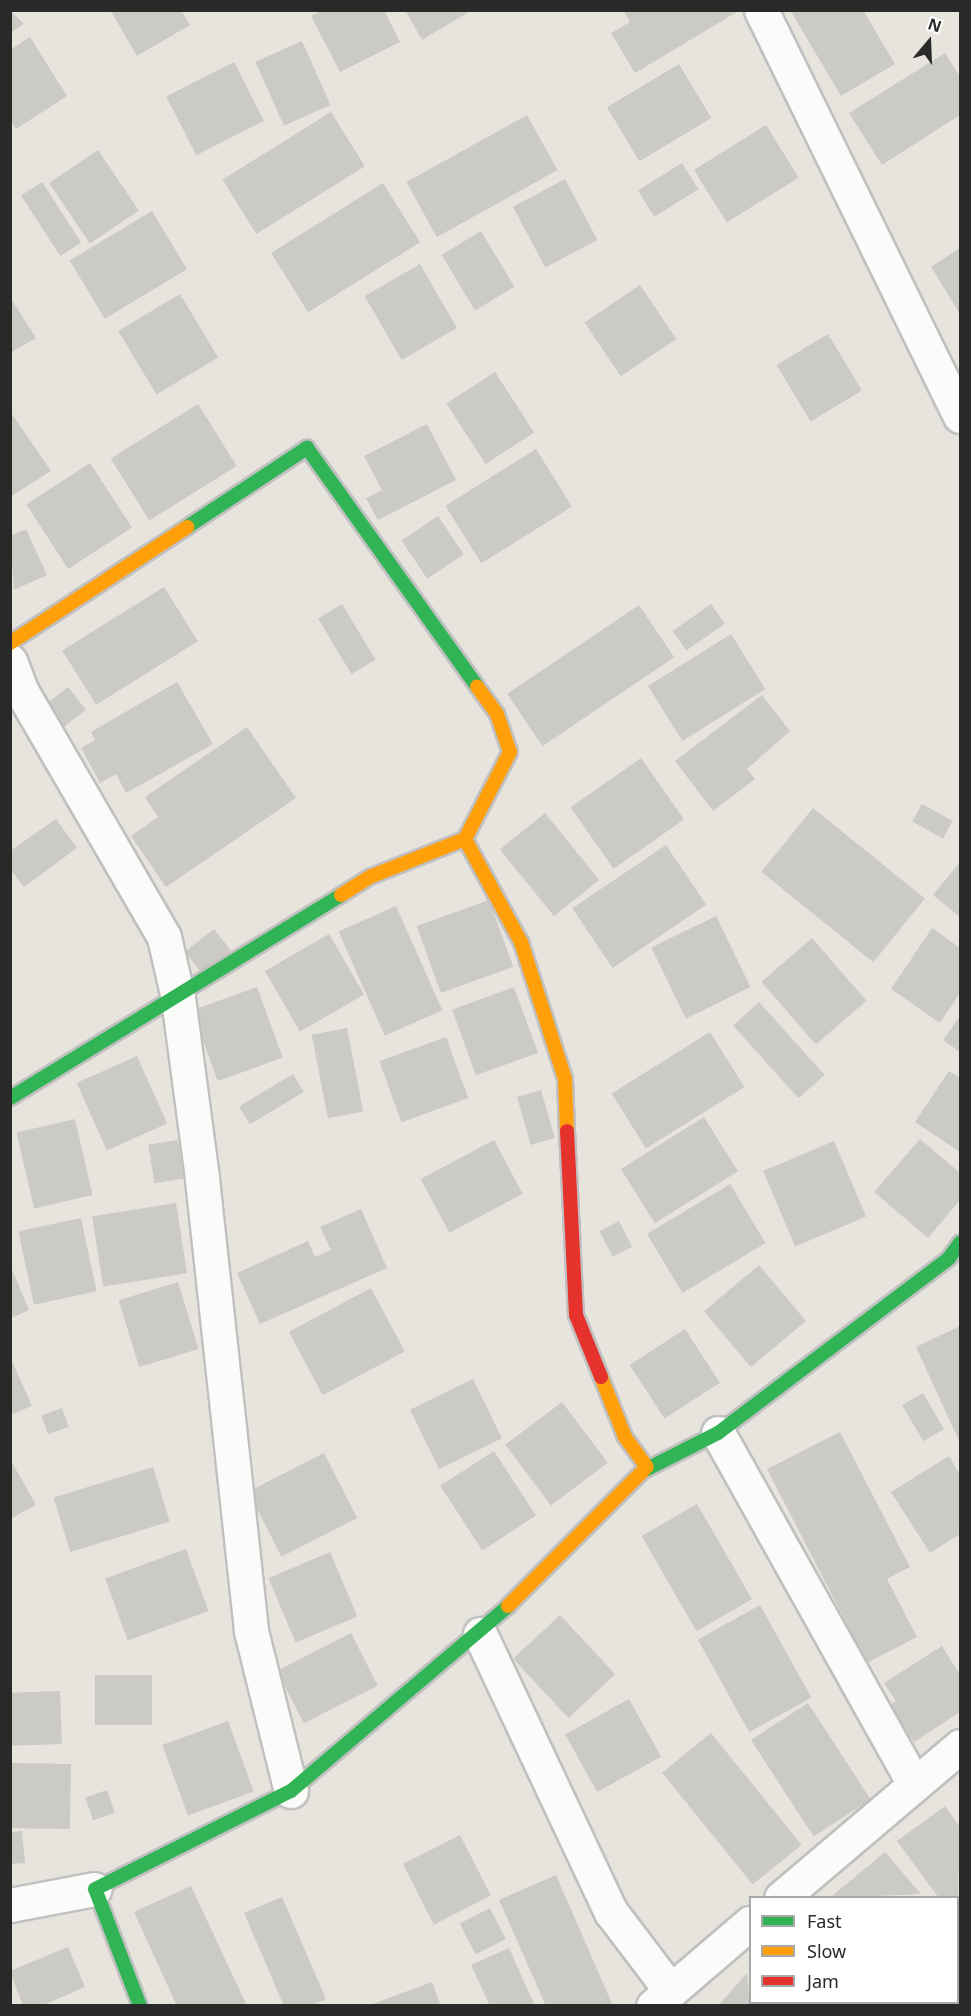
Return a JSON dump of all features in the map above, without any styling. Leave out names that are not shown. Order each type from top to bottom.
[{"type":"street","points":[[761,10],[960,416]]},
{"type":"street","points":[[10,643],[307,448],[497,714],[510,752],[465,839],[372,876],[178,998],[10,1098]]},
{"type":"street","points":[[10,661],[22,692],[164,938],[178,998],[251,1631],[291,1791]]},
{"type":"street","points":[[465,839],[521,942],[566,1079],[576,1315],[625,1437],[647,1467]]},
{"type":"street","points":[[10,1905],[95,1889],[291,1791],[480,1634],[647,1467],[718,1433],[949,1258],[960,1243]]},
{"type":"street","points":[[718,1433],[914,1784]]},
{"type":"street","points":[[480,1634],[611,1912],[662,1998],[749,1924]]},
{"type":"street","points":[[783,1896],[960,1746]]},
{"type":"street","points":[[95,1889],[140,2006]]},
{"type":"building","points":[[10,10],[24,24],[10,33]]},
{"type":"building","points":[[110,10],[181,10],[190,25],[137,56]]},
{"type":"building","points":[[323,10],[384,10],[400,42],[340,72],[311,16]]},
{"type":"building","points":[[405,10],[472,10],[422,40]]},
{"type":"building","points":[[623,10],[740,10],[635,73],[611,33],[630,22]]},
{"type":"building","points":[[790,10],[863,10],[895,64],[841,96]]},
{"type":"building","points":[[30,37],[67,96],[16,129],[10,120],[10,50]]},
{"type":"building","points":[[302,41],[330,105],[284,126],[255,62]]},
{"type":"building","points":[[945,53],[960,77],[960,115],[882,165],[849,113]]},
{"type":"building","points":[[234,62],[264,121],[196,155],[166,97]]},
{"type":"building","points":[[679,64],[711,118],[639,161],[607,107]]},
{"type":"building","points":[[331,112],[365,166],[256,234],[222,180]]},
{"type":"building","points":[[527,115],[558,170],[437,237],[406,182]]},
{"type":"building","points":[[766,125],[799,178],[727,223],[694,170]]},
{"type":"building","points":[[98,150],[139,211],[90,244],[49,183]]},
{"type":"building","points":[[682,163],[698,189],[654,217],[638,191]]},
{"type":"building","points":[[565,179],[597,240],[545,268],[513,207]]},
{"type":"building","points":[[42,182],[81,242],[60,256],[21,196]]},
{"type":"building","points":[[383,183],[420,242],[308,312],[271,253]]},
{"type":"building","points":[[152,211],[187,269],[105,319],[70,260]]},
{"type":"building","points":[[481,231],[514,287],[475,310],[442,255]]},
{"type":"building","points":[[960,248],[960,314],[931,267]]},
{"type":"building","points":[[420,264],[457,328],[402,360],[365,296]]},
{"type":"building","points":[[640,285],[676,339],[621,376],[584,322]]},
{"type":"building","points":[[180,294],[218,357],[156,395],[118,331]]},
{"type":"building","points":[[10,297],[36,338],[10,353]]},
{"type":"building","points":[[828,334],[862,391],[811,421],[777,365]]},
{"type":"building","points":[[495,372],[534,432],[486,464],[446,404]]},
{"type":"building","points":[[198,404],[237,466],[149,520],[111,459]]},
{"type":"building","points":[[10,411],[51,471],[10,497]]},
{"type":"building","points":[[427,424],[456,480],[378,520],[366,498],[382,490],[364,456]]},
{"type":"building","points":[[536,449],[572,507],[481,563],[445,506]]},
{"type":"building","points":[[90,463],[132,528],[68,569],[26,504]]},
{"type":"building","points":[[438,516],[464,554],[427,579],[402,541]]},
{"type":"building","points":[[26,529],[47,575],[14,590],[10,536]]},
{"type":"building","points":[[164,587],[198,641],[96,705],[62,651]]},
{"type":"building","points":[[342,604],[375,660],[351,674],[318,618]]},
{"type":"building","points":[[711,604],[725,624],[686,651],[672,631]]},
{"type":"building","points":[[639,605],[674,657],[542,746],[507,694]]},
{"type":"building","points":[[731,634],[765,689],[682,741],[648,686]]},
{"type":"building","points":[[177,682],[213,744],[126,793],[116,774],[100,783],[81,748],[95,740],[91,732]]},
{"type":"building","points":[[68,687],[86,710],[57,732],[40,709]]},
{"type":"building","points":[[762,695],[790,731],[747,769],[755,779],[713,811],[675,761]]},
{"type":"building","points":[[247,727],[296,798],[166,887],[131,836],[158,817],[145,797]]},
{"type":"building","points":[[641,758],[684,819],[614,869],[571,807]]},
{"type":"building","points":[[922,804],[953,821],[943,838],[912,821]]},
{"type":"building","points":[[813,808],[925,899],[873,962],[761,872]]},
{"type":"building","points":[[545,813],[599,880],[554,916],[500,850]]},
{"type":"building","points":[[56,819],[77,848],[24,887],[10,869],[10,851]]},
{"type":"building","points":[[666,845],[706,905],[613,968],[572,908]]},
{"type":"building","points":[[960,862],[960,917],[933,895]]},
{"type":"building","points":[[489,900],[513,967],[441,993],[417,926]]},
{"type":"building","points":[[396,906],[442,1010],[385,1036],[338,932]]},
{"type":"building","points":[[716,916],[751,987],[686,1019],[651,948]]},
{"type":"building","points":[[932,928],[960,948],[960,993],[940,1023],[891,989]]},
{"type":"building","points":[[214,929],[231,951],[202,974],[185,952]]},
{"type":"building","points":[[329,934],[364,995],[300,1032],[265,971]]},
{"type":"building","points":[[812,938],[866,1001],[816,1045],[761,982]]},
{"type":"building","points":[[257,987],[283,1057],[218,1081],[192,1011]]},
{"type":"building","points":[[514,987],[538,1053],[476,1075],[452,1010]]},
{"type":"building","points":[[759,1002],[825,1075],[799,1098],[733,1025]]},
{"type":"building","points":[[960,1016],[960,1052],[943,1040]]},
{"type":"building","points":[[347,1028],[363,1111],[328,1118],[312,1035]]},
{"type":"building","points":[[710,1032],[744,1087],[646,1149],[612,1093]]},
{"type":"building","points":[[446,1037],[468,1098],[402,1122],[379,1061]]},
{"type":"building","points":[[137,1056],[167,1124],[107,1150],[77,1083]]},
{"type":"building","points":[[949,1071],[960,1078],[960,1152],[915,1122]]},
{"type":"building","points":[[293,1074],[304,1092],[250,1124],[239,1106]]},
{"type":"building","points":[[541,1090],[555,1138],[531,1145],[517,1097]]},
{"type":"building","points":[[704,1117],[738,1171],[655,1223],[621,1169]]},
{"type":"building","points":[[75,1119],[93,1195],[34,1208],[17,1132]]},
{"type":"building","points":[[920,1139],[960,1173],[960,1200],[928,1238],[874,1192]]},
{"type":"building","points":[[178,1140],[184,1179],[154,1183],[148,1145]]},
{"type":"building","points":[[494,1140],[523,1194],[449,1233],[421,1179]]},
{"type":"building","points":[[834,1141],[866,1216],[795,1247],[763,1171]]},
{"type":"building","points":[[730,1184],[766,1243],[682,1293],[647,1234]]},
{"type":"building","points":[[176,1203],[187,1273],[103,1286],[92,1216]]},
{"type":"building","points":[[361,1209],[387,1268],[260,1324],[237,1273],[308,1241],[315,1257],[331,1250],[320,1227]]},
{"type":"building","points":[[81,1218],[97,1291],[34,1305],[18,1231]]},
{"type":"building","points":[[619,1221],[632,1247],[613,1257],[599,1231]]},
{"type":"building","points":[[759,1265],[806,1321],[751,1367],[704,1311]]},
{"type":"building","points":[[11,1267],[29,1310],[11,1318]]},
{"type":"building","points":[[178,1282],[198,1349],[139,1367],[119,1300]]},
{"type":"building","points":[[371,1288],[405,1352],[323,1395],[289,1332]]},
{"type":"building","points":[[960,1326],[960,1443],[916,1347]]},
{"type":"building","points":[[685,1329],[720,1383],[665,1419],[630,1365]]},
{"type":"building","points":[[10,1357],[32,1406],[10,1415]]},
{"type":"building","points":[[473,1379],[502,1438],[439,1469],[410,1410]]},
{"type":"building","points":[[923,1393],[944,1429],[923,1441],[902,1405]]},
{"type":"building","points":[[562,1402],[608,1463],[551,1505],[505,1445]]},
{"type":"building","points":[[62,1408],[69,1427],[48,1434],[41,1416]]},
{"type":"building","points":[[840,1432],[910,1567],[887,1579],[917,1637],[859,1667],[839,1628],[847,1624],[767,1469]]},
{"type":"building","points":[[494,1451],[536,1516],[482,1550],[440,1486]]},
{"type":"building","points":[[324,1453],[357,1518],[281,1557],[248,1492]]},
{"type":"building","points":[[949,1456],[960,1475],[960,1534],[930,1553],[891,1492]]},
{"type":"building","points":[[10,1459],[36,1505],[10,1519]]},
{"type":"building","points":[[153,1467],[170,1522],[70,1552],[54,1497]]},
{"type":"building","points":[[697,1504],[752,1599],[697,1631],[642,1536]]},
{"type":"building","points":[[186,1549],[209,1611],[128,1640],[105,1578]]},
{"type":"building","points":[[330,1552],[357,1616],[296,1643],[268,1578]]},
{"type":"building","points":[[760,1605],[811,1698],[749,1732],[698,1639]]},
{"type":"building","points":[[560,1615],[615,1674],[568,1718],[513,1659]]},
{"type":"building","points":[[351,1633],[378,1686],[304,1723],[277,1671]]},
{"type":"building","points":[[942,1646],[960,1675],[960,1712],[914,1742],[890,1705],[896,1701],[884,1683]]},
{"type":"building","points":[[95,1675],[152,1675],[152,1725],[95,1725]]},
{"type":"building","points":[[60,1691],[62,1744],[12,1746],[10,1693]]},
{"type":"building","points":[[629,1699],[661,1757],[597,1792],[565,1734]]},
{"type":"building","points":[[808,1703],[871,1799],[814,1836],[751,1740]]},
{"type":"building","points":[[228,1721],[254,1791],[188,1815],[162,1745]]},
{"type":"building","points":[[711,1733],[802,1845],[753,1885],[662,1773]]},
{"type":"building","points":[[10,1763],[71,1764],[70,1829],[10,1828]]},
{"type":"building","points":[[107,1790],[115,1813],[93,1820],[85,1797]]},
{"type":"building","points":[[945,1806],[960,1827],[958,1896],[938,1896],[897,1841]]},
{"type":"building","points":[[22,1831],[25,1863],[10,1864],[10,1832]]},
{"type":"building","points":[[460,1835],[491,1896],[434,1925],[403,1864]]},
{"type":"building","points":[[885,1852],[921,1894],[877,1896],[832,1896]]},
{"type":"building","points":[[556,1875],[613,2006],[546,2006],[499,1900]]},
{"type":"building","points":[[191,1886],[247,2006],[177,2006],[134,1912]]},
{"type":"building","points":[[282,1897],[326,1999],[310,2006],[284,2006],[244,1913]]},
{"type":"building","points":[[490,1908],[506,1939],[476,1955],[460,1923]]},
{"type":"building","points":[[68,1947],[85,1987],[41,2006],[23,2006],[10,1971]]},
{"type":"building","points":[[509,1948],[535,2006],[490,2006],[471,1965]]},
{"type":"building","points":[[747,1973],[749,2004],[764,2006],[718,2006]]},
{"type":"building","points":[[432,1982],[441,2006],[370,2006],[370,2005]]},
{"type":"traffic: fast","points":[[187,527],[307,448],[477,686]]},
{"type":"traffic: fast","points":[[10,1098],[341,895]]},
{"type":"traffic: fast","points":[[643,1471],[718,1433],[949,1258],[960,1243]]},
{"type":"traffic: fast","points":[[140,2006],[95,1889],[291,1791],[508,1606]]},
{"type":"traffic: slow","points":[[10,643],[187,527]]},
{"type":"traffic: slow","points":[[341,895],[372,876],[465,839],[510,752],[497,714],[477,686]]},
{"type":"traffic: slow","points":[[465,839],[521,942],[565,1079],[567,1131]]},
{"type":"traffic: slow","points":[[601,1377],[625,1437],[647,1467]]},
{"type":"traffic: slow","points":[[508,1606],[643,1471]]},
{"type":"traffic: jam","points":[[567,1131],[576,1315],[601,1377]]}]
